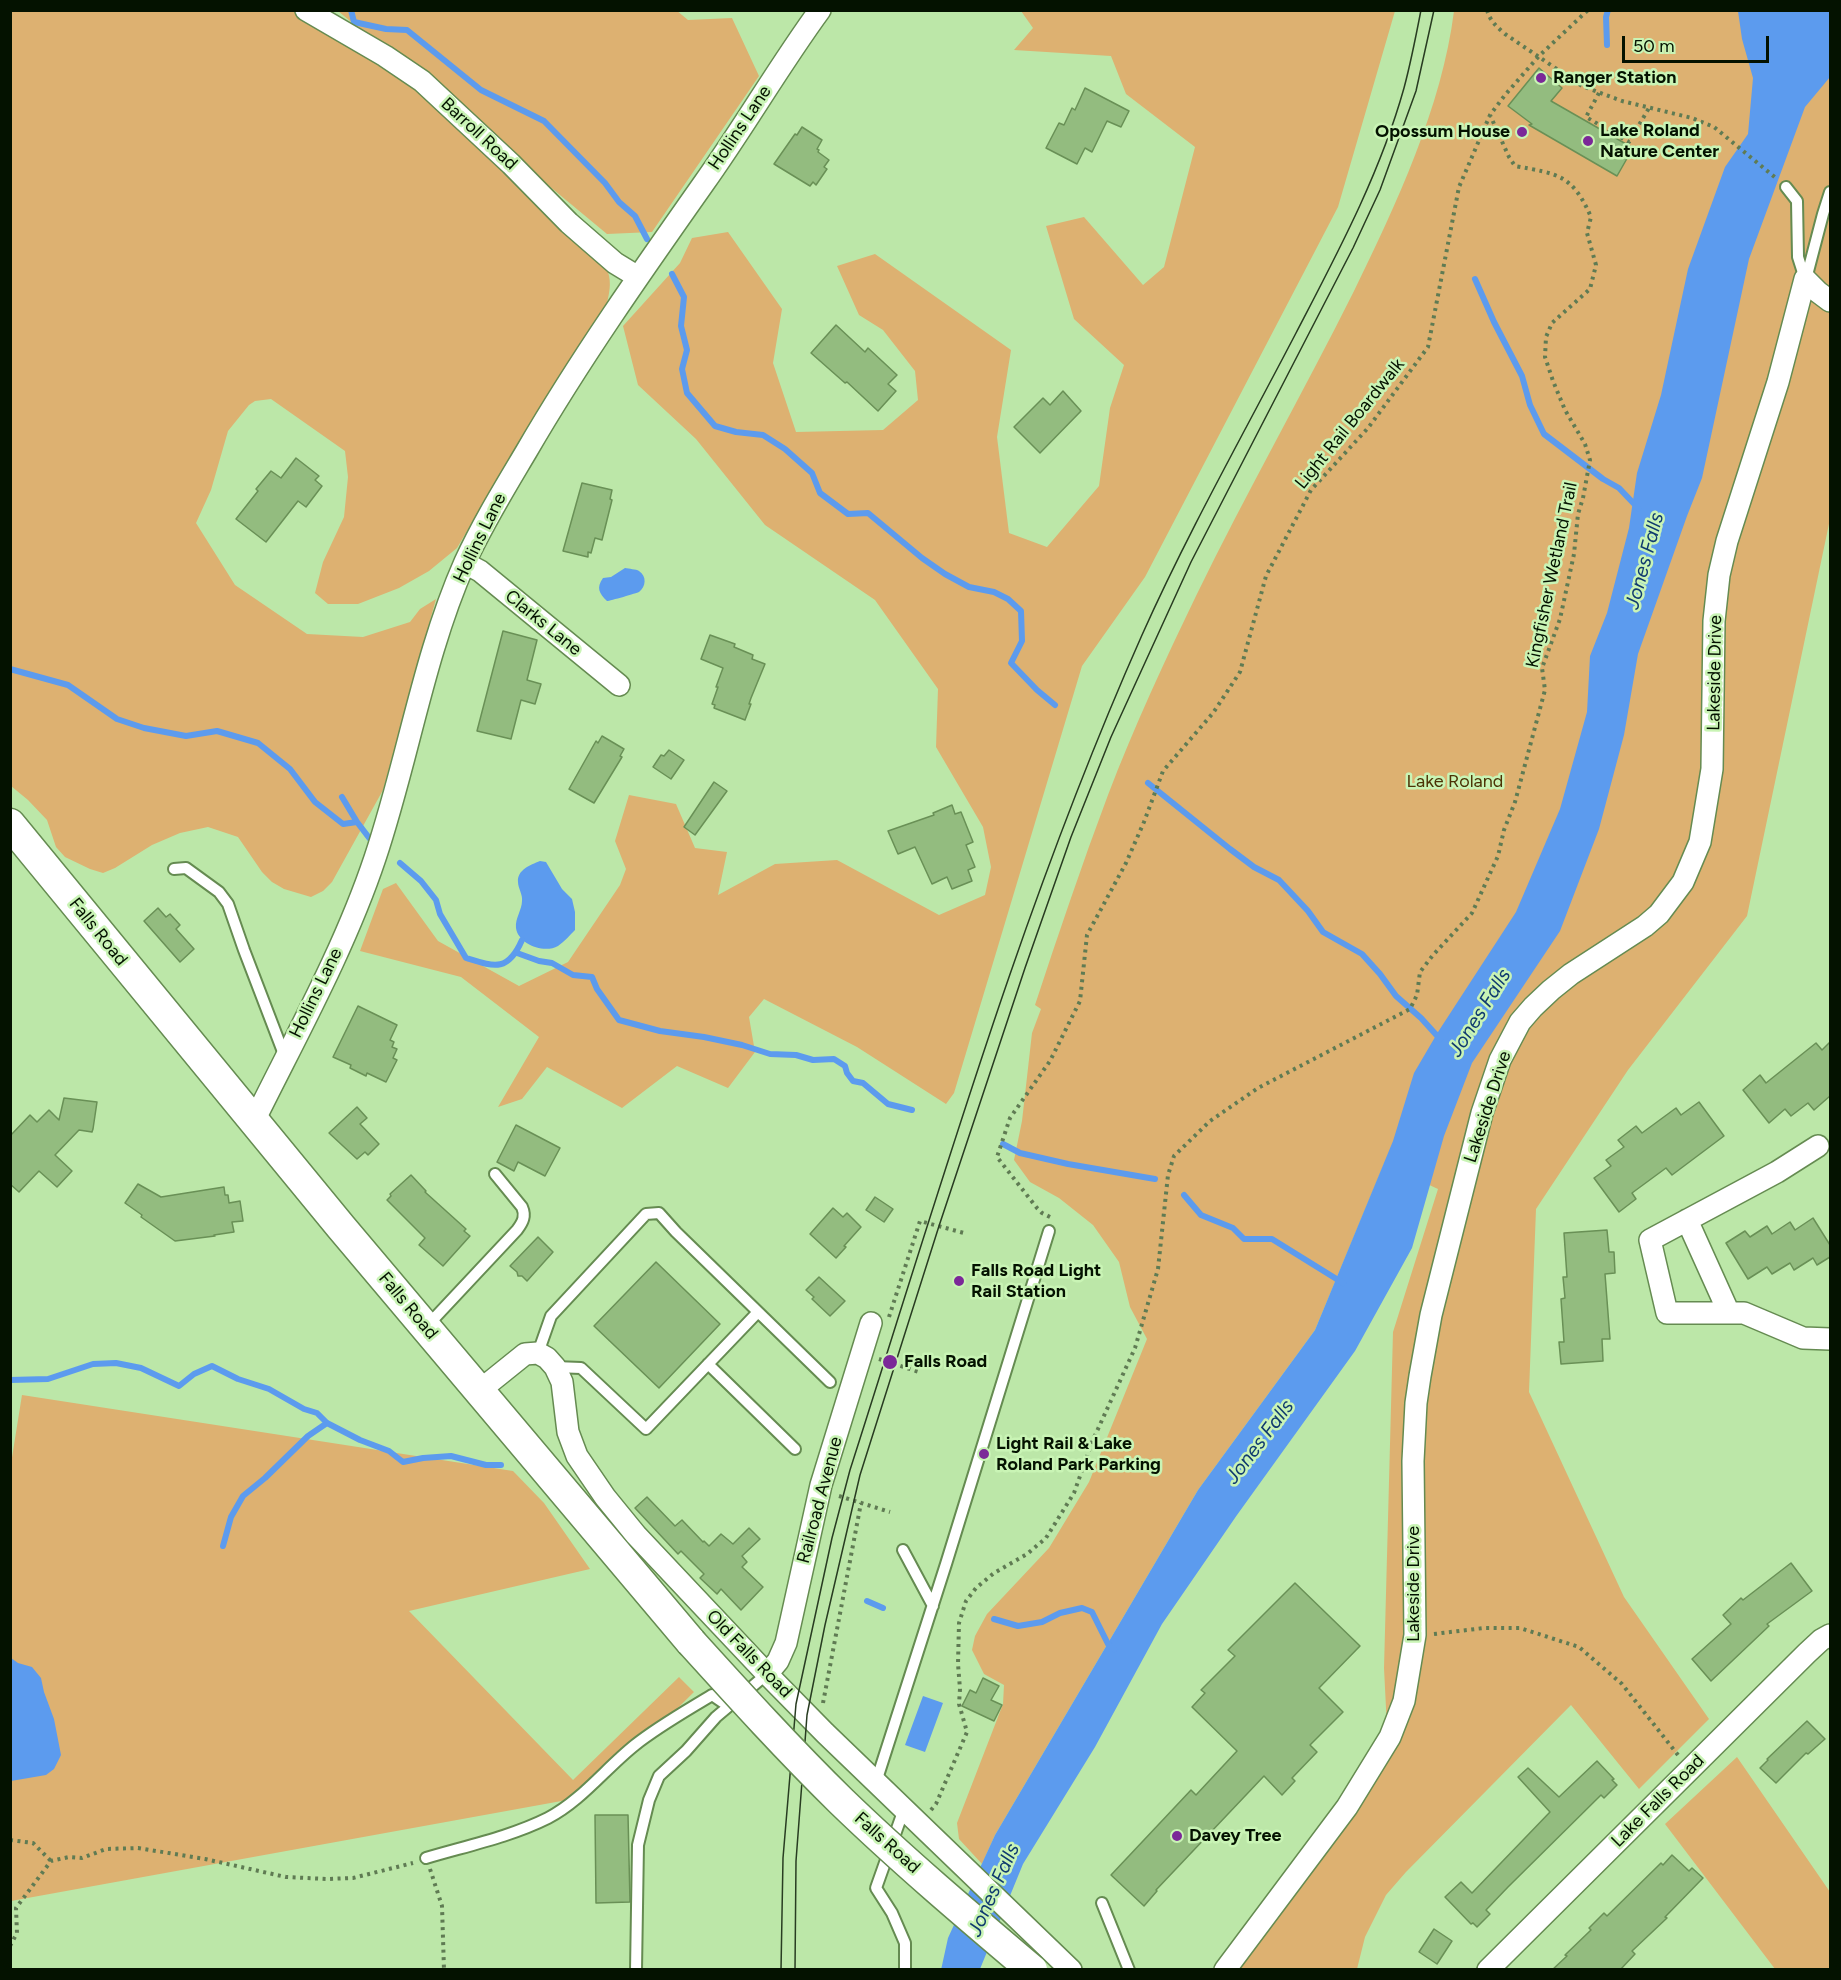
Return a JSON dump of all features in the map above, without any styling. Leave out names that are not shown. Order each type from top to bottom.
[{"type":"main road","name":"Falls Road","points":[[10,824],[425,1327],[691,1642],[773,1732],[840,1800],[897,1854],[1032,1970]]},
{"type":"street","name":"Barroll Road","points":[[306,10],[385,56],[422,81],[511,164],[569,223],[615,263],[638,277]]},
{"type":"street","name":"Hollins Lane","points":[[254,1121],[330,965],[374,861],[399,782],[431,655],[443,617],[488,514],[578,366],[820,10]]},
{"type":"street","points":[[1805,279],[1830,301]]},
{"type":"street","name":"Lakeside Drive","points":[[1225,1970],[1341,1815],[1379,1756],[1398,1720],[1404,1701],[1415,1635],[1413,1461],[1416,1403],[1431,1315],[1482,1113],[1500,1060],[1510,1039],[1533,1007],[1571,975],[1645,926],[1672,898],[1700,842],[1712,769],[1714,621],[1719,575],[1727,541],[1778,382],[1805,279]]},
{"type":"street","name":"Clarks Lane","points":[[465,563],[480,571],[619,685]]},
{"type":"street","points":[[1818,1146],[1777,1172],[1650,1240],[1667,1313],[1744,1312],[1803,1338],[1830,1339]]},
{"type":"street","points":[[1687,1220],[1729,1313]]},
{"type":"street","name":"Railroad Avenue","points":[[767,1674],[778,1661],[786,1643],[821,1485],[871,1323]]},
{"type":"street","points":[[479,1391],[525,1354],[538,1353],[547,1358],[555,1367]]},
{"type":"street","name":"Old Falls Road","points":[[555,1367],[562,1382],[568,1432],[577,1456],[636,1535],[767,1674],[1067,1968]]},
{"type":"street","name":"Lake Falls Road","points":[[1488,1970],[1807,1653],[1830,1635]]},
{"type":"lane","points":[[1786,187],[1797,201],[1798,257],[1805,279]]},
{"type":"lane","points":[[1805,279],[1830,192]]},
{"type":"lane","points":[[174,869],[186,868],[219,892],[228,904],[285,1057]]},
{"type":"lane","points":[[425,1327],[518,1230],[523,1221],[525,1213],[522,1207],[495,1174]]},
{"type":"lane","points":[[538,1353],[551,1316],[646,1214],[660,1213],[676,1232],[830,1382]]},
{"type":"lane","points":[[876,1782],[1049,1231]]},
{"type":"lane","points":[[555,1367],[581,1368],[646,1429],[758,1312]]},
{"type":"lane","points":[[708,1364],[795,1449]]},
{"type":"lane","points":[[903,1550],[933,1606]]},
{"type":"lane","points":[[636,1970],[638,1845],[649,1800],[660,1776],[728,1706],[767,1674]]},
{"type":"lane","points":[[426,1858],[521,1829],[548,1818],[564,1809],[635,1745],[694,1706],[712,1695],[728,1706]]},
{"type":"lane","points":[[904,1809],[876,1888],[892,1913],[905,1943],[904,1970]]},
{"type":"lane","points":[[1102,1903],[1129,1970]]},
{"type":"path","points":[[1486,10],[1495,26],[1582,86],[1649,108],[1692,118],[1714,127],[1786,187]]},
{"type":"path","points":[[1490,115],[1539,56],[1588,10]]},
{"type":"path","points":[[1599,93],[1586,117],[1629,142],[1649,108]]},
{"type":"path","name":"Light Rail Boardwalk","points":[[1037,1208],[997,1157],[1010,1118],[1050,1061],[1080,1001],[1088,935],[1126,863],[1163,771],[1213,713],[1240,672],[1266,576],[1311,490],[1368,428],[1428,347],[1459,187],[1490,115]]},
{"type":"path","name":"Kingfisher Wetland Trail","points":[[936,1804],[967,1732],[959,1704],[958,1664],[959,1623],[966,1601],[976,1588],[994,1573],[1027,1554],[1046,1538],[1074,1493],[1092,1442],[1135,1348],[1158,1269],[1168,1175],[1174,1156],[1210,1121],[1258,1088],[1410,1009],[1417,995],[1420,972],[1472,913],[1498,856],[1545,690],[1542,668],[1560,619],[1590,460],[1585,444],[1565,410],[1545,357],[1546,337],[1552,323],[1590,288],[1596,265],[1587,233],[1591,217],[1577,190],[1554,174],[1515,166],[1490,115]]},
{"type":"path","points":[[876,1358],[919,1372]]},
{"type":"path","points":[[822,1709],[861,1503],[890,1512]]},
{"type":"path","points":[[1415,1635],[1484,1628],[1520,1628],[1578,1647],[1622,1684],[1678,1756]]},
{"type":"path","points":[[10,1840],[33,1843],[51,1862]]},
{"type":"path","points":[[10,1946],[17,1933],[13,1908],[51,1862],[69,1857],[82,1858],[106,1849],[138,1848],[206,1859],[286,1877],[328,1879],[353,1878],[426,1858],[442,1906],[444,1970]]},
{"type":"green space","points":[[676,10],[688,20],[732,18],[759,76],[652,232],[607,234],[338,11]]},
{"type":"green space","points":[[10,11],[295,11],[430,94],[606,267],[608,272],[610,285],[607,303],[521,439],[457,548],[429,571],[399,588],[358,604],[328,604],[315,593],[323,562],[344,517],[348,477],[345,451],[271,399],[255,401],[249,405],[228,431],[211,490],[196,523],[235,585],[307,634],[363,637],[410,622],[420,609],[436,599],[383,790],[332,882],[323,891],[311,897],[284,889],[272,882],[262,872],[238,837],[208,827],[180,833],[152,845],[103,873],[90,869],[65,857],[56,847],[47,820],[11,786]]},
{"type":"green space","points":[[1021,11],[1395,11],[1338,207],[1145,577],[1082,666],[954,1093],[946,1104],[857,1047],[764,999],[749,1017],[755,1052],[728,1088],[677,1066],[622,1108],[547,1067],[522,1099],[498,1107],[539,1037],[461,977],[360,951],[383,889],[396,883],[438,941],[519,986],[568,962],[620,885],[626,869],[615,841],[629,795],[676,804],[695,848],[727,852],[718,895],[775,864],[837,860],[939,915],[985,895],[991,867],[983,827],[936,747],[938,689],[875,600],[765,525],[696,439],[638,385],[623,326],[680,263],[692,238],[728,232],[782,309],[773,363],[796,432],[883,430],[918,400],[915,371],[883,330],[859,315],[837,266],[875,254],[1011,350],[997,437],[1009,533],[1047,547],[1099,486],[1110,408],[1124,365],[1074,319],[1046,226],[1084,217],[1143,285],[1164,267],[1195,147],[1126,94],[1111,56],[1014,50],[1033,28]]},
{"type":"green space","name":"Lake Roland","points":[[1454,11],[1830,11],[1830,519],[1747,916],[1628,1070],[1536,1209],[1529,1392],[1624,1597],[1709,1719],[1639,1789],[1571,1705],[1386,1895],[1365,1937],[1357,1969],[1215,1969],[1316,1837],[1387,1728],[1384,1668],[1393,1332],[1438,1189],[1384,1164],[1315,1330],[1198,1490],[995,1835],[982,1864],[959,1839],[957,1823],[1003,1704],[1004,1685],[984,1674],[972,1650],[975,1636],[987,1614],[1049,1548],[1089,1482],[1147,1339],[1130,1307],[1119,1262],[1093,1225],[1059,1198],[1030,1182],[1014,1160],[1022,1121],[1032,1033],[1041,1009],[1035,1005],[1108,795],[1150,694],[1196,596],[1354,291],[1386,224],[1428,119],[1448,47]]},
{"type":"green space","points":[[22,1395],[513,1471],[544,1503],[590,1569],[409,1611],[573,1780],[679,1677],[694,1692],[589,1796],[11,1901],[10,1470]]},
{"type":"green space","points":[[1737,1757],[1830,1892],[1830,1969],[1775,1969],[1665,1824]]},
{"type":"water","name":"Jones Falls","points":[[1738,11],[1830,11],[1830,77],[1805,107],[1749,259],[1702,478],[1638,654],[1624,735],[1599,829],[1560,931],[1472,1063],[1444,1136],[1412,1248],[1355,1351],[1162,1624],[1095,1747],[1023,1864],[980,1969],[941,1970],[948,1938],[995,1835],[1198,1490],[1315,1330],[1393,1141],[1414,1073],[1516,912],[1560,809],[1587,712],[1590,656],[1607,613],[1629,528],[1637,473],[1661,395],[1688,269],[1725,167],[1748,134],[1753,78],[1742,39]]},
{"type":"water","points":[[625,568],[642,573],[645,582],[643,587],[639,592],[607,601],[599,590],[603,578],[611,577]]},
{"type":"water","points":[[540,861],[546,862],[562,889],[572,899],[575,912],[575,930],[558,946],[546,949],[526,943],[521,939],[516,928],[522,899],[518,878],[525,868]]},
{"type":"water","points":[[11,1658],[18,1663],[32,1667],[41,1678],[54,1719],[61,1755],[54,1769],[46,1775],[11,1781]]},
{"type":"water","points":[[923,1696],[943,1703],[925,1752],[905,1745]]},
{"type":"building","points":[[1539,68],[1562,88],[1551,101],[1633,148],[1617,176],[1529,125],[1532,124],[1508,106]]},
{"type":"building","points":[[1085,88],[1129,111],[1121,127],[1107,121],[1092,152],[1085,148],[1077,164],[1046,148],[1059,123],[1064,125],[1072,108],[1075,110]]},
{"type":"building","points":[[802,127],[822,140],[817,149],[818,152],[829,160],[824,167],[827,169],[816,185],[813,182],[810,186],[774,164]]},
{"type":"building","points":[[836,325],[865,352],[868,348],[897,375],[888,384],[896,391],[878,411],[811,353]]},
{"type":"building","points":[[1063,391],[1081,411],[1040,453],[1014,427],[1043,398],[1050,405]]},
{"type":"building","points":[[296,458],[319,476],[315,480],[322,486],[306,507],[298,501],[266,542],[236,519],[271,471],[281,478]]},
{"type":"building","points":[[582,483],[612,490],[610,499],[612,500],[602,540],[595,538],[588,557],[563,551]]},
{"type":"building","points":[[503,631],[537,640],[527,680],[541,684],[535,704],[521,700],[511,739],[477,731]]},
{"type":"building","points":[[710,635],[735,644],[734,647],[753,655],[752,659],[765,664],[745,720],[714,708],[715,705],[712,704],[723,668],[701,659]]},
{"type":"building","points":[[602,736],[624,749],[620,756],[622,757],[594,803],[569,789],[596,741],[598,743]]},
{"type":"building","points":[[669,750],[684,760],[671,779],[653,767],[661,755],[664,756]]},
{"type":"building","points":[[714,782],[727,791],[695,835],[684,827]]},
{"type":"building","points":[[952,805],[955,814],[961,812],[973,842],[966,845],[975,867],[968,870],[972,881],[952,889],[947,877],[932,884],[915,847],[898,854],[888,831],[934,815],[933,813]]},
{"type":"building","points":[[158,908],[166,917],[170,914],[180,925],[176,929],[194,949],[180,962],[144,921]]},
{"type":"building","points":[[358,1006],[397,1025],[390,1040],[394,1042],[392,1047],[397,1049],[393,1058],[397,1060],[386,1082],[367,1073],[366,1076],[350,1068],[351,1065],[333,1057]]},
{"type":"building","points":[[1830,1042],[1830,1096],[1814,1110],[1808,1103],[1791,1116],[1785,1109],[1769,1123],[1743,1090],[1760,1075],[1766,1083],[1816,1043],[1822,1050]]},
{"type":"building","points":[[64,1098],[97,1102],[92,1132],[79,1130],[55,1155],[72,1171],[57,1187],[39,1171],[19,1192],[10,1184],[10,1136],[30,1115],[37,1122],[49,1110],[59,1120]]},
{"type":"building","points":[[1699,1102],[1724,1136],[1672,1175],[1666,1168],[1632,1193],[1636,1199],[1619,1212],[1594,1178],[1611,1166],[1606,1160],[1624,1147],[1618,1140],[1636,1126],[1642,1133],[1676,1108],[1681,1115]]},
{"type":"building","points":[[357,1107],[367,1118],[360,1124],[379,1144],[368,1155],[365,1152],[357,1159],[329,1133]]},
{"type":"building","points":[[516,1125],[560,1148],[545,1176],[518,1162],[514,1171],[497,1162]]},
{"type":"building","points":[[411,1175],[425,1192],[466,1229],[464,1231],[470,1236],[443,1266],[419,1245],[425,1238],[387,1200],[390,1194]]},
{"type":"building","points":[[138,1184],[161,1197],[224,1187],[229,1203],[240,1201],[243,1221],[232,1222],[234,1232],[175,1241],[125,1203]]},
{"type":"building","points":[[875,1197],[893,1209],[884,1222],[866,1210]]},
{"type":"building","points":[[833,1208],[843,1217],[847,1213],[861,1227],[836,1258],[810,1234]]},
{"type":"building","points":[[1813,1218],[1830,1245],[1830,1257],[1817,1265],[1813,1258],[1794,1270],[1790,1263],[1772,1274],[1767,1267],[1748,1279],[1726,1243],[1745,1231],[1750,1237],[1767,1226],[1772,1234],[1790,1222],[1795,1230]]},
{"type":"building","points":[[1607,1230],[1609,1252],[1614,1252],[1615,1273],[1605,1274],[1610,1339],[1602,1339],[1603,1361],[1561,1364],[1559,1342],[1564,1342],[1561,1299],[1565,1298],[1563,1277],[1567,1277],[1564,1233]]},
{"type":"building","points":[[538,1237],[553,1252],[527,1281],[522,1276],[518,1276],[510,1266]]},
{"type":"building","points":[[656,1262],[720,1324],[659,1388],[594,1326]]},
{"type":"building","points":[[819,1277],[845,1301],[830,1316],[806,1290]]},
{"type":"building","points":[[647,1497],[675,1526],[682,1520],[709,1546],[721,1534],[733,1544],[749,1528],[760,1539],[742,1556],[747,1562],[742,1567],[763,1587],[741,1610],[721,1589],[717,1594],[700,1578],[704,1574],[681,1551],[678,1554],[635,1508]]},
{"type":"building","points":[[1791,1563],[1812,1591],[1767,1624],[1769,1626],[1711,1681],[1692,1659],[1731,1624],[1723,1615],[1741,1598],[1743,1600]]},
{"type":"building","points":[[1295,1583],[1360,1646],[1319,1688],[1343,1712],[1310,1745],[1317,1752],[1292,1778],[1295,1781],[1282,1795],[1264,1776],[1156,1890],[1144,1906],[1111,1875],[1191,1790],[1196,1795],[1237,1751],[1192,1707],[1205,1693],[1201,1690],[1235,1656],[1228,1650]]},
{"type":"building","points":[[983,1678],[999,1686],[991,1700],[1002,1705],[994,1721],[962,1706],[970,1690],[976,1693]]},
{"type":"building","points":[[1807,1721],[1825,1739],[1808,1754],[1806,1753],[1776,1783],[1760,1768]]},
{"type":"building","points":[[1597,1761],[1617,1785],[1604,1798],[1601,1795],[1508,1887],[1486,1910],[1490,1914],[1477,1927],[1471,1924],[1445,1897],[1461,1882],[1472,1893],[1550,1812],[1518,1777],[1528,1768],[1559,1797]]},
{"type":"building","points":[[595,1815],[628,1815],[630,1902],[596,1903]]},
{"type":"building","points":[[1672,1855],[1689,1871],[1692,1868],[1703,1878],[1665,1917],[1667,1918],[1632,1951],[1635,1954],[1620,1970],[1552,1970],[1591,1930],[1589,1928],[1604,1913],[1607,1916]]},
{"type":"building","points":[[1434,1929],[1452,1941],[1437,1964],[1419,1952]]},
{"type":"waterway","points":[[351,10],[354,22],[386,29],[407,30],[481,90],[544,121],[605,183],[619,202],[635,216],[647,239]]},
{"type":"waterway","points":[[1607,45],[1608,10]]},
{"type":"waterway","points":[[672,274],[684,297],[681,326],[687,350],[682,369],[687,393],[715,426],[736,432],[763,435],[785,449],[812,473],[820,493],[848,514],[868,513],[945,574],[969,587],[994,592],[1008,599],[1021,611],[1022,641],[1011,663],[1055,705]]},
{"type":"waterway","points":[[1475,279],[1522,376],[1530,405],[1544,434],[1603,479],[1619,488],[1638,508]]},
{"type":"waterway","points":[[10,669],[68,685],[117,719],[144,728],[186,736],[217,731],[258,743],[290,769],[315,802],[343,824],[357,822]]},
{"type":"waterway","points":[[1148,783],[1254,867],[1279,880],[1308,911],[1323,932],[1362,954],[1396,996],[1440,1039]]},
{"type":"waterway","points":[[342,797],[370,839]]},
{"type":"waterway","points":[[400,863],[421,881],[436,900],[440,914],[466,958],[493,965],[500,964],[511,958],[522,940]]},
{"type":"waterway","points":[[517,953],[552,963],[573,975],[592,977],[597,989],[619,1020],[660,1031],[742,1045],[770,1054],[796,1055],[813,1060],[834,1059],[845,1066],[853,1081],[863,1083],[888,1104],[912,1110]]},
{"type":"waterway","points":[[1003,1144],[1020,1153],[1155,1179]]},
{"type":"waterway","points":[[1184,1195],[1201,1215],[1233,1228],[1244,1239],[1272,1239],[1343,1283]]},
{"type":"waterway","points":[[10,1380],[48,1379],[93,1364],[116,1363],[141,1368],[179,1386],[194,1374],[212,1366],[238,1379],[269,1389],[304,1409],[317,1413],[327,1423],[360,1440],[389,1451],[403,1462],[451,1456],[486,1465],[501,1465]]},
{"type":"waterway","points":[[223,1546],[231,1517],[243,1496],[308,1436],[327,1423]]},
{"type":"waterway","points":[[867,1601],[883,1608]]},
{"type":"waterway","points":[[994,1619],[1018,1626],[1042,1622],[1060,1613],[1082,1608],[1092,1612],[1108,1644],[1114,1649]]},
{"type":"tram line","points":[[781,1970],[783,1858],[796,1704],[832,1538],[850,1470],[950,1154],[1058,840],[1099,737],[1142,635],[1178,558],[1327,273],[1370,182],[1404,88],[1421,10]]},
{"type":"tram line","points":[[795,1970],[796,1861],[807,1715],[825,1625],[860,1475],[939,1226],[1071,837],[1111,737],[1191,562],[1353,248],[1380,190],[1416,91],[1434,10]]},
{"type":"place","name":"Ranger Station","points":[[1541,78]]},
{"type":"place","name":"Opossum House","points":[[1522,132]]},
{"type":"place","name":"Lake Roland Nature Center","points":[[1588,141]]},
{"type":"place","name":"Falls Road Light Rail Station","points":[[959,1281]]},
{"type":"place","name":"Falls Road","points":[[890,1362]]},
{"type":"place","name":"Light Rail & Lake Roland Park Parking","points":[[984,1454]]},
{"type":"place","name":"Davey Tree","points":[[1177,1836]]}]
